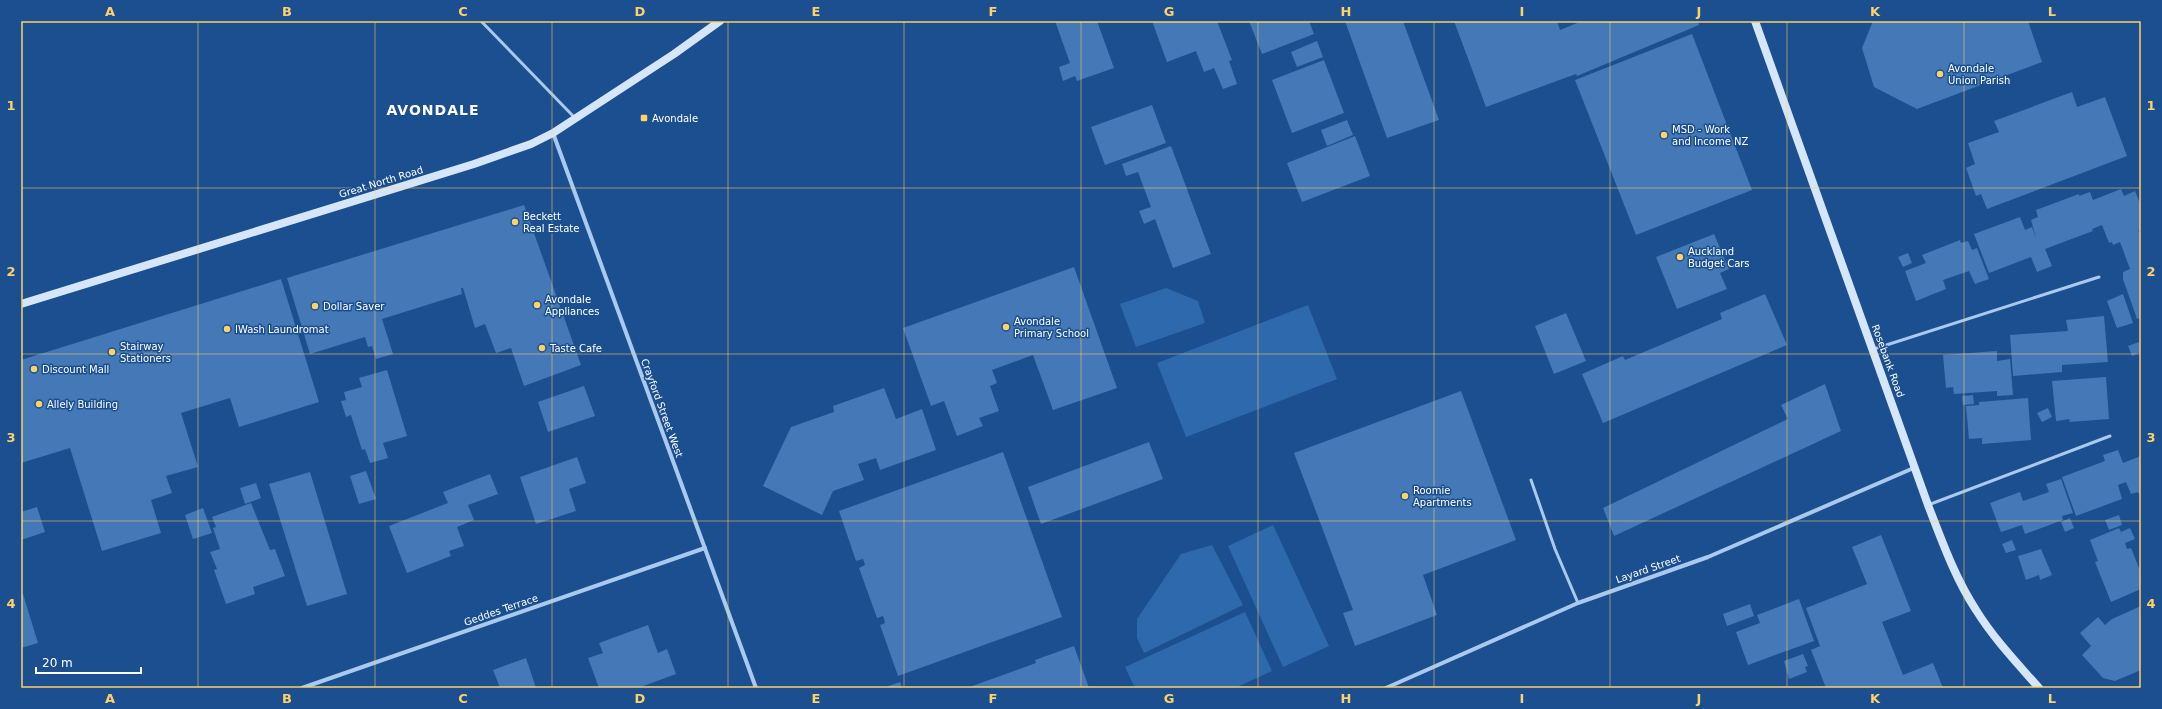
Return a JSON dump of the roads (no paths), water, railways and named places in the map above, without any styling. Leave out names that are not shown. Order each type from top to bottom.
[{"type":"main road","name":"Great North Road","points":[[21,304],[481,162],[531,144],[553,133],[575,119],[674,54],[720,21]]},
{"type":"main road","name":"Rosebank Road","points":[[1756,21],[1872,350],[1916,467],[1928,505],[1957,576],[1976,610],[2005,650],[2039,688]]},
{"type":"street","name":"Crayford Street West","points":[[553,133],[756,688]]},
{"type":"street","name":"Layard Street","points":[[1386,688],[1578,602],[1708,557],[1916,467]]},
{"type":"street","name":"Geddes Terrace","points":[[302,688],[704,548]]},
{"type":"lane","points":[[481,21],[575,119]]},
{"type":"lane","points":[[1872,350],[2099,277]]},
{"type":"lane","points":[[1928,505],[2110,436]]},
{"type":"lane","points":[[1531,480],[1556,549],[1578,602]]},
{"type":"place","name":"Avondale Union Parish","points":[[1940,74]]},
{"type":"place","name":"Avondale","points":[[644,118]]},
{"type":"place","name":"MSD - Work and Income NZ","points":[[1664,135]]},
{"type":"place","name":"Beckett Real Estate","points":[[515,222]]},
{"type":"place","name":"Auckland Budget Cars","points":[[1680,257]]},
{"type":"place","name":"Avondale Appliances","points":[[537,305]]},
{"type":"place","name":"Dollar Saver","points":[[315,306]]},
{"type":"place","name":"Avondale Primary School","points":[[1006,327]]},
{"type":"place","name":"IWash Laundromat","points":[[227,329]]},
{"type":"place","name":"Taste Cafe","points":[[542,348]]},
{"type":"place","name":"Stairway Stationers","points":[[112,352]]},
{"type":"place","name":"Discount Mall","points":[[34,369]]},
{"type":"place","name":"Allely Building","points":[[39,404]]},
{"type":"place","name":"Roomie Apartments","points":[[1405,496]]},
{"type":"district","name":"AVONDALE","points":[[433,110]]}]
